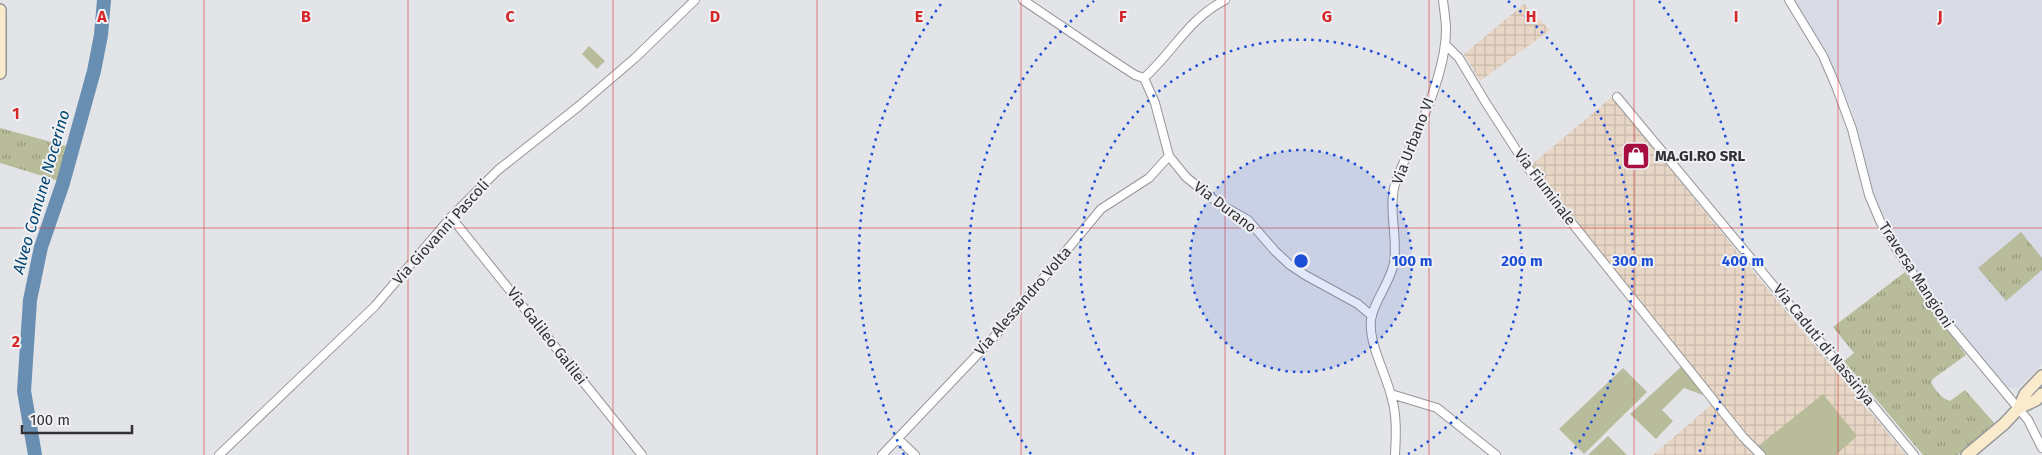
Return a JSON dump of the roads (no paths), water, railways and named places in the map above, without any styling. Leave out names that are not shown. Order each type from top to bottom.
[{"type":"street","name":"Via Giovanni Pascoli","points":[[219,455],[375,306],[451,217],[498,170],[579,106],[628,64],[695,0]]},
{"type":"street","points":[[1023,0],[1135,75],[1144,78],[1166,57],[1192,23],[1225,0]]},
{"type":"street","name":"Via Urbano VI","points":[[1395,455],[1395,418],[1391,394],[1373,341],[1372,316],[1387,285],[1394,263],[1396,245],[1393,206],[1396,182],[1420,126],[1435,83],[1445,44],[1446,30],[1443,0]]},
{"type":"street","name":"Traversa Mangioni","points":[[1789,0],[1823,56],[1836,86],[1852,129],[1869,195],[1880,221],[1939,313],[1972,355],[2019,408],[2028,420],[2042,448]]},
{"type":"street","points":[[0,10],[0,73]]},
{"type":"street","name":"Via Fiuminale","points":[[1445,44],[1459,58],[1528,168],[1743,437],[1761,455]]},
{"type":"street","name":"Via Durano","points":[[1144,78],[1155,103],[1169,156],[1196,187],[1218,203],[1248,220],[1290,265],[1358,304],[1372,316]]},
{"type":"street","name":"Via Caduti di Nassiriya","points":[[1617,97],[1914,455]]},
{"type":"street","name":"Via Alessandro Volta","points":[[882,455],[996,335],[1101,209],[1149,178],[1169,156]]},
{"type":"street","name":"Via Galileo Galilei","points":[[451,217],[642,455]]},
{"type":"street","points":[[2019,408],[2024,394],[2041,380]]},
{"type":"street","points":[[1391,394],[1437,408],[1496,455]]},
{"type":"street","points":[[1966,455],[2004,424],[2019,408],[2036,400],[2042,394]]},
{"type":"street","points":[[898,439],[915,455]]},
{"type":"waterway","name":"Alveo Comune Nocerino","points":[[35,455],[24,391],[30,300],[41,247],[63,183],[94,71],[101,35],[104,0]]},
{"type":"place","name":"MA.GI.RO SRL","points":[[1636,156]]}]
